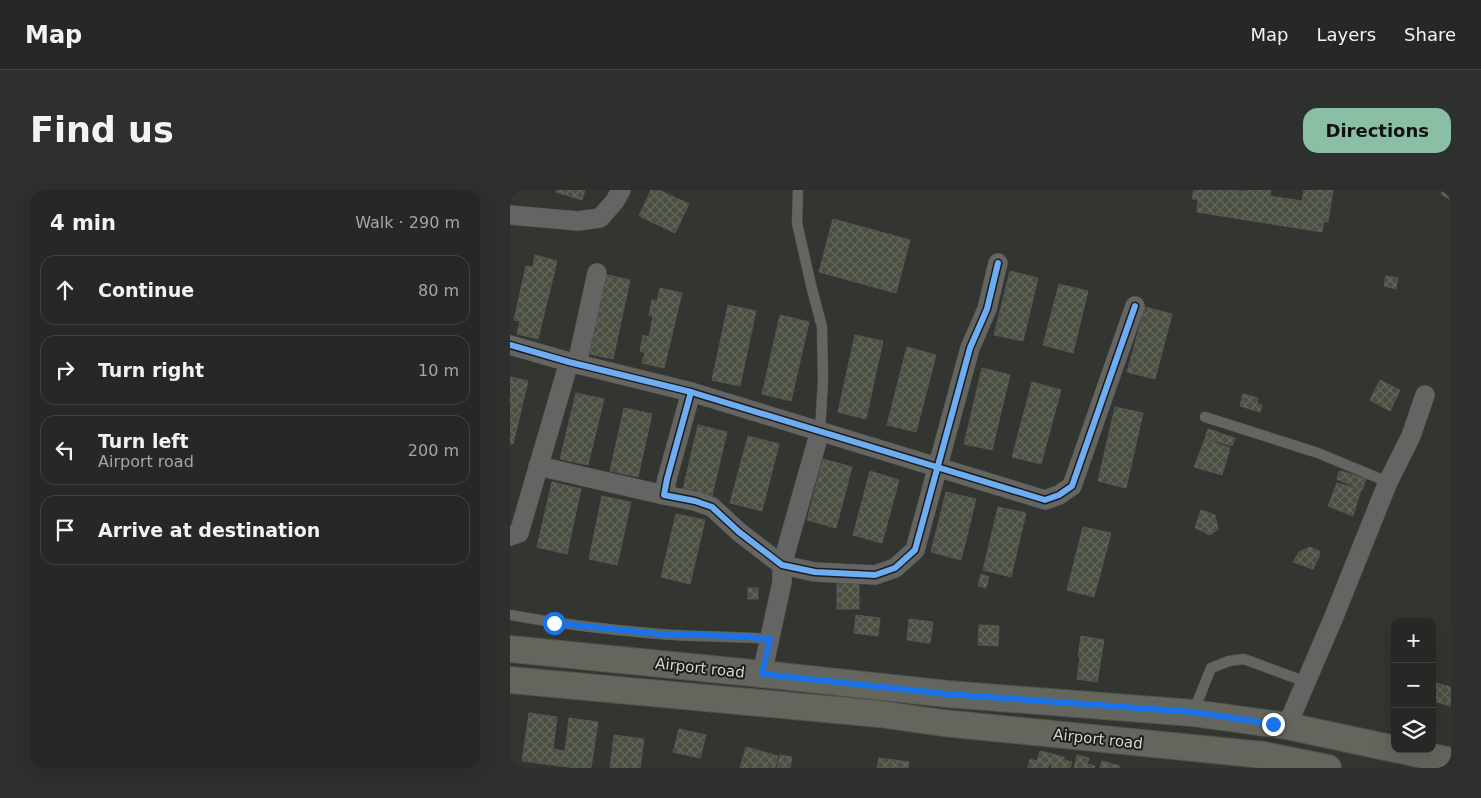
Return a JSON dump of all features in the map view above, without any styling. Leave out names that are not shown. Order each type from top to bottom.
[{"type":"main road","name":"Airport road","points":[[510,649],[948,694],[1193,712],[1288,726],[1391,748]]},
{"type":"main road","name":"Airport road","points":[[510,680],[880,714],[943,724],[1261,762],[1328,768]]},
{"type":"main road","points":[[943,724],[948,694]]},
{"type":"main road","name":"Airport road","points":[[1414,753],[1451,761]]},
{"type":"street","points":[[510,215],[578,221],[600,218],[621,190]]},
{"type":"street","points":[[538,466],[695,501],[712,508],[739,532],[782,565],[815,572],[875,575],[895,568],[915,550],[970,348],[987,309],[998,264]]},
{"type":"street","points":[[510,536],[519,533],[538,466],[573,363],[597,273]]},
{"type":"street","points":[[510,345],[573,363],[691,392],[1045,500],[1059,495],[1072,486],[1134,306]]},
{"type":"street","points":[[664,495],[666,479],[691,392]]},
{"type":"street","points":[[1288,726],[1334,619],[1388,482],[1411,436],[1425,395]]},
{"type":"street","points":[[762,674],[782,582],[782,565],[820,431]]},
{"type":"lane","points":[[798,190],[798,222],[822,326],[823,380],[820,431]]},
{"type":"lane","points":[[1205,417],[1318,454],[1388,482]]},
{"type":"lane","points":[[510,616],[554,623],[660,634],[738,636],[770,639]]},
{"type":"lane","points":[[1193,712],[1211,668],[1229,661],[1244,659],[1306,682]]},
{"type":"building","points":[[557,190],[585,190],[582,200],[556,192]]},
{"type":"building","points":[[651,190],[659,190],[689,204],[675,233],[639,216]]},
{"type":"building","points":[[1194,190],[1271,190],[1270,196],[1302,201],[1304,190],[1333,190],[1328,222],[1324,221],[1322,232],[1197,212],[1198,199],[1192,199]]},
{"type":"building","points":[[1443,190],[1451,190],[1451,200],[1441,194]]},
{"type":"building","points":[[833,219],[910,240],[896,293],[819,272]]},
{"type":"building","points":[[535,255],[557,261],[538,339],[517,334],[520,321],[514,320],[526,266],[533,267]]},
{"type":"building","points":[[1010,271],[1038,278],[1023,341],[994,335]]},
{"type":"building","points":[[603,274],[630,280],[613,359],[585,353]]},
{"type":"building","points":[[1386,276],[1398,278],[1396,289],[1384,286]]},
{"type":"building","points":[[1059,284],[1088,291],[1073,353],[1043,345]]},
{"type":"building","points":[[660,288],[682,293],[664,368],[642,363],[645,353],[640,351],[643,335],[649,337],[653,316],[649,315],[652,300],[657,301]]},
{"type":"building","points":[[728,305],[756,311],[740,386],[712,380]]},
{"type":"building","points":[[1145,307],[1172,314],[1155,379],[1127,372]]},
{"type":"building","points":[[780,315],[809,322],[791,401],[762,394]]},
{"type":"building","points":[[855,335],[883,341],[866,419],[838,412]]},
{"type":"building","points":[[907,347],[936,355],[916,432],[887,425]]},
{"type":"building","points":[[982,368],[1010,375],[992,450],[964,444]]},
{"type":"building","points":[[510,377],[528,381],[513,444],[510,444]]},
{"type":"building","points":[[1380,380],[1400,390],[1390,411],[1370,400]]},
{"type":"building","points":[[1032,382],[1061,390],[1041,464],[1012,457]]},
{"type":"building","points":[[576,393],[604,399],[588,465],[560,459]]},
{"type":"building","points":[[1243,394],[1258,398],[1257,403],[1262,405],[1260,412],[1240,406]]},
{"type":"building","points":[[1115,407],[1143,413],[1126,488],[1098,481]]},
{"type":"building","points":[[624,408],[652,414],[638,477],[610,471]]},
{"type":"building","points":[[698,425],[727,432],[712,496],[683,489]]},
{"type":"building","points":[[1208,429],[1235,438],[1232,446],[1205,438]]},
{"type":"building","points":[[748,436],[779,444],[762,511],[730,503]]},
{"type":"building","points":[[1205,439],[1230,448],[1222,475],[1194,467]]},
{"type":"building","points":[[823,459],[852,467],[836,528],[807,520]]},
{"type":"building","points":[[870,471],[899,480],[882,543],[853,535]]},
{"type":"building","points":[[1341,471],[1366,479],[1362,490],[1337,479]]},
{"type":"building","points":[[552,482],[581,489],[567,554],[537,547]]},
{"type":"building","points":[[1337,483],[1361,490],[1353,516],[1328,506]]},
{"type":"building","points":[[946,492],[976,499],[961,560],[931,552]]},
{"type":"building","points":[[602,496],[631,502],[617,565],[589,559]]},
{"type":"building","points":[[998,507],[1026,513],[1011,577],[983,570]]},
{"type":"building","points":[[1201,510],[1215,515],[1218,529],[1210,535],[1195,528]]},
{"type":"building","points":[[676,514],[705,520],[690,584],[661,577]]},
{"type":"building","points":[[1083,527],[1111,533],[1094,597],[1067,590]]},
{"type":"building","points":[[1310,547],[1319,551],[1320,555],[1313,569],[1293,562],[1299,552]]},
{"type":"building","points":[[981,574],[989,577],[986,588],[978,586]]},
{"type":"building","points":[[837,579],[859,579],[859,609],[837,609]]},
{"type":"building","points":[[748,588],[758,588],[758,599],[748,599]]},
{"type":"building","points":[[856,615],[880,618],[878,636],[854,633]]},
{"type":"building","points":[[909,619],[933,622],[930,643],[907,640]]},
{"type":"building","points":[[979,625],[999,626],[998,646],[978,645]]},
{"type":"building","points":[[1081,636],[1104,640],[1097,682],[1077,679]]},
{"type":"building","points":[[1436,683],[1451,687],[1451,706],[1436,702]]},
{"type":"building","points":[[529,713],[557,717],[553,749],[565,751],[569,718],[598,722],[591,768],[576,768],[522,761]]},
{"type":"building","points":[[679,729],[706,735],[700,758],[673,752]]},
{"type":"building","points":[[614,735],[644,739],[640,768],[610,768]]},
{"type":"building","points":[[746,747],[778,756],[775,768],[740,768]]},
{"type":"building","points":[[1040,751],[1064,757],[1064,760],[1072,762],[1070,768],[1051,768],[1052,765],[1049,764],[1048,768],[1028,768],[1030,759],[1037,761]]},
{"type":"building","points":[[780,755],[792,757],[790,768],[777,768]]},
{"type":"building","points":[[1077,755],[1089,758],[1087,764],[1095,766],[1094,768],[1074,768]]},
{"type":"building","points":[[879,758],[909,762],[908,768],[877,768]]},
{"type":"building","points":[[1102,761],[1120,766],[1119,768],[1100,768]]},
{"type":"cycle path","points":[[691,392],[664,495],[695,501],[712,507],[739,532],[782,565],[815,572],[875,575],[895,568],[915,550],[970,348],[987,309],[998,263]]},
{"type":"cycle path","points":[[510,345],[569,362],[691,392],[1045,500],[1059,495],[1072,486],[1135,306]]},
{"type":"route","points":[[554,623],[660,634],[738,636],[770,639],[762,674],[948,694],[1193,712],[1273,724]]}]
